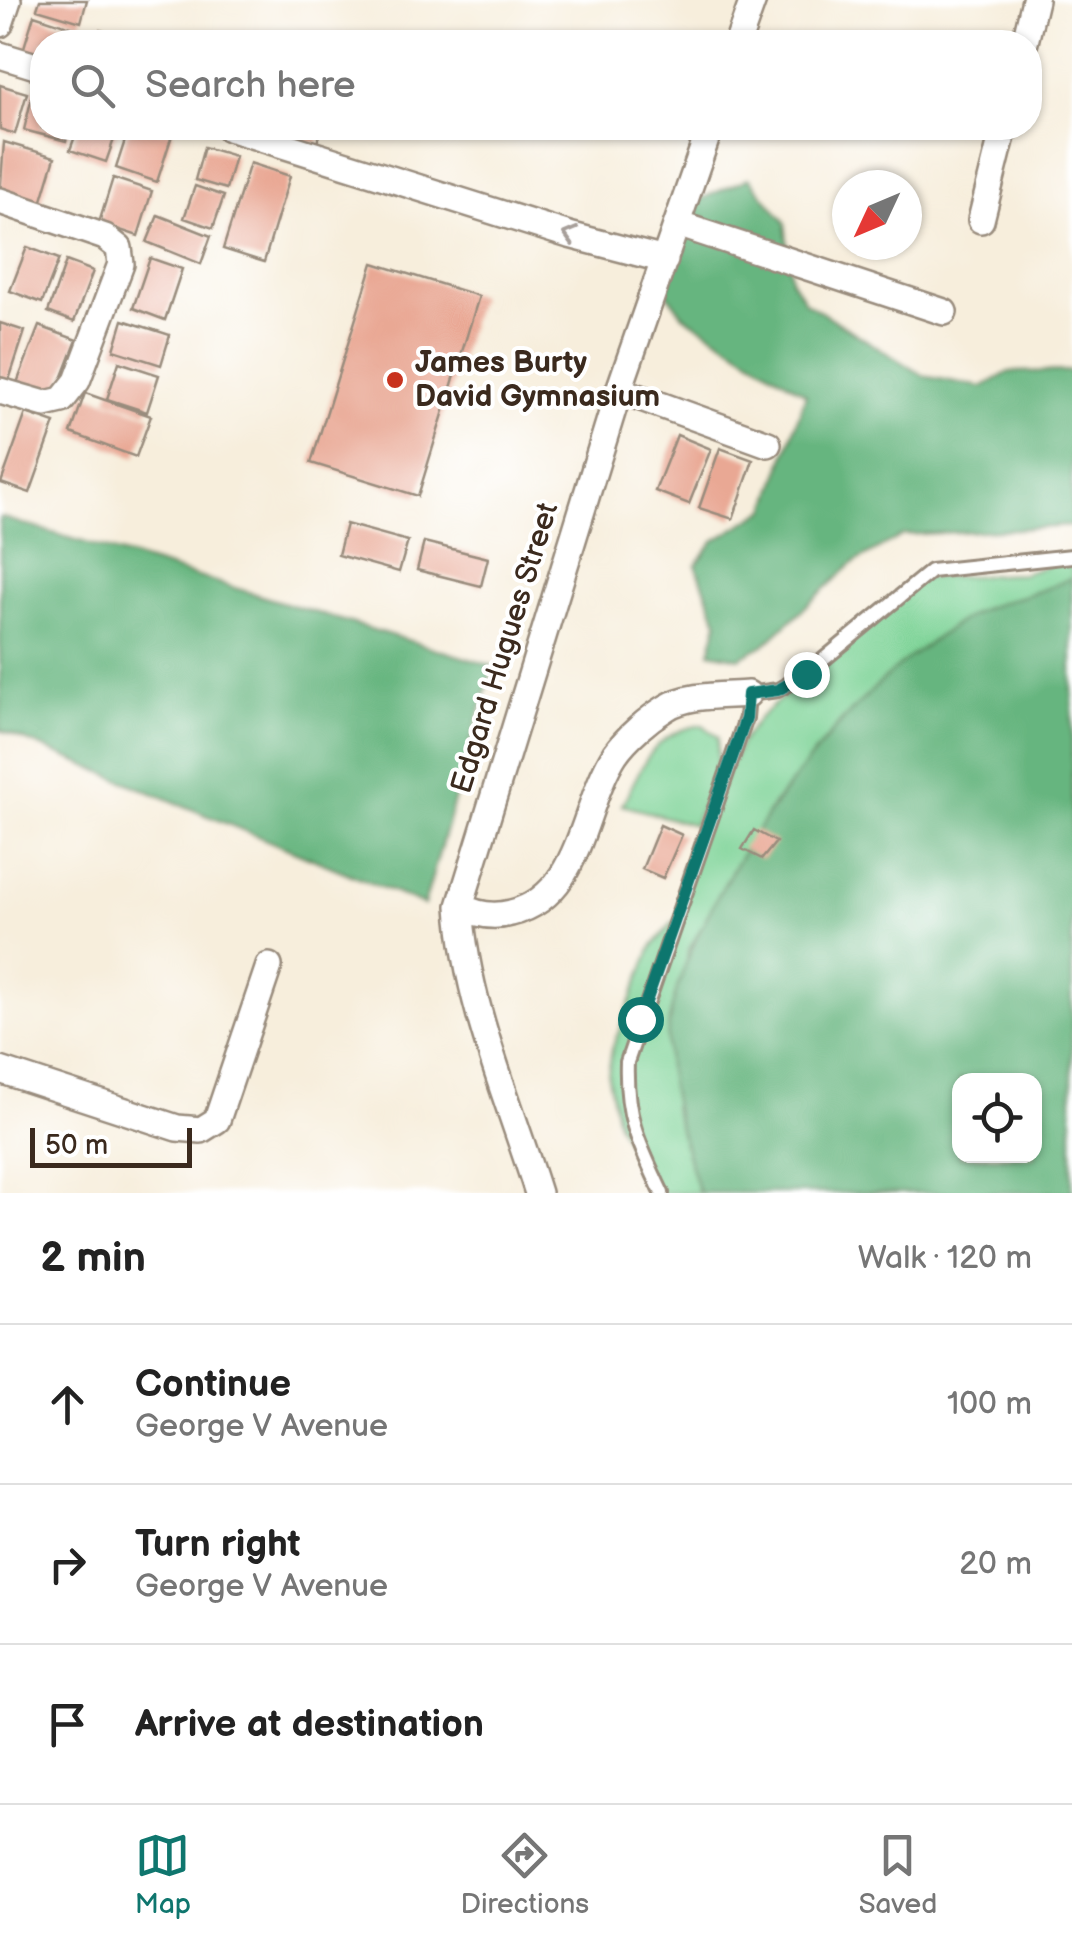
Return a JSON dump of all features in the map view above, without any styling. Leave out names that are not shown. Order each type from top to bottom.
[{"type":"street","points":[[0,24],[8,0]]},
{"type":"street","points":[[742,30],[753,0]]},
{"type":"street","points":[[1028,30],[1035,0]]},
{"type":"street","points":[[0,55],[30,64]]},
{"type":"street","points":[[267,140],[570,235],[665,260]]},
{"type":"street","name":"Edgard Hugues Street","points":[[538,1193],[472,982],[463,945],[460,906],[619,390],[706,140]]},
{"type":"street","points":[[981,220],[1001,140]]},
{"type":"street","points":[[0,201],[105,237],[118,248],[121,264],[76,381],[62,400],[45,404],[0,391]]},
{"type":"street","points":[[677,224],[944,312]]},
{"type":"street","points":[[619,390],[768,444]]},
{"type":"street","points":[[460,906],[475,914],[500,916],[534,908],[556,889],[615,754],[641,727],[669,705],[748,694]]},
{"type":"street","points":[[0,1070],[177,1128],[201,1130],[217,1120],[269,966]]},
{"type":"lane","points":[[662,1193],[631,1128],[626,1108],[627,1062],[746,718],[748,694],[778,690],[806,674],[931,571],[1072,556]]},
{"type":"green space","points":[[749,178],[785,222],[791,279],[805,302],[924,376],[982,387],[1009,372],[1072,371],[1072,526],[903,535],[852,564],[764,645],[739,658],[710,652],[718,622],[696,565],[714,541],[767,509],[806,394],[683,315],[666,292],[694,202]]},
{"type":"green space","points":[[0,517],[493,666],[424,905],[0,730]]},
{"type":"green space","points":[[1072,557],[1072,577],[1051,589],[982,609],[842,720],[773,805],[688,951],[673,1107],[699,1193],[653,1193],[617,1122],[608,1076],[612,1049],[652,947],[685,908],[681,873],[742,741],[759,718],[918,578],[1023,574]]},
{"type":"green space","points":[[1072,577],[1072,1193],[699,1193],[670,1087],[669,1021],[682,974],[704,922],[734,868],[808,762],[889,675],[971,615]]},
{"type":"green space","points":[[703,725],[718,737],[717,769],[694,825],[622,805],[644,764],[661,743],[686,729]]},
{"type":"building","points":[[40,0],[87,0],[81,22],[37,9]]},
{"type":"building","points":[[34,15],[80,30],[30,30],[30,56],[22,54]]},
{"type":"building","points":[[0,85],[27,93],[15,134],[0,129]]},
{"type":"building","points":[[30,105],[30,132],[24,130]]},
{"type":"building","points":[[74,140],[114,140],[106,162],[70,150]]},
{"type":"building","points":[[125,140],[170,140],[157,182],[116,168]]},
{"type":"building","points":[[4,142],[55,157],[40,207],[0,195]]},
{"type":"building","points":[[204,147],[235,156],[226,189],[195,180]]},
{"type":"building","points":[[250,163],[290,176],[264,262],[223,249]]},
{"type":"building","points":[[113,178],[152,191],[138,236],[99,223]]},
{"type":"building","points":[[195,186],[224,196],[213,228],[184,218]]},
{"type":"building","points":[[158,215],[211,236],[201,264],[147,242]]},
{"type":"building","points":[[27,247],[59,259],[42,303],[10,291]]},
{"type":"building","points":[[150,258],[182,269],[165,320],[133,308]]},
{"type":"building","points":[[66,261],[93,271],[74,322],[48,312]]},
{"type":"building","name":"James Burty David Gymnasium","points":[[373,263],[479,296],[418,496],[311,463]]},
{"type":"building","points":[[123,320],[170,335],[161,365],[114,350]]},
{"type":"building","points":[[0,323],[25,331],[9,380],[0,377]]},
{"type":"building","points":[[39,326],[77,340],[55,397],[17,383]]},
{"type":"building","points":[[119,362],[159,375],[147,412],[107,399]]},
{"type":"building","points":[[85,393],[151,416],[136,457],[71,433]]},
{"type":"building","points":[[26,413],[55,423],[30,493],[1,483]]},
{"type":"building","points":[[677,435],[711,449],[689,504],[655,491]]},
{"type":"building","points":[[720,448],[753,460],[733,519],[699,508]]},
{"type":"building","points":[[346,524],[408,541],[399,572],[338,555]]},
{"type":"building","points":[[424,542],[488,558],[481,586],[417,570]]},
{"type":"building","points":[[660,825],[682,835],[663,878],[642,869]]},
{"type":"building","points":[[754,830],[776,842],[762,859],[742,849]]},
{"type":"place","name":"James Burty David Gymnasium","points":[[395,380]]},
{"type":"route","points":[[640,1019],[746,718],[748,694],[778,690],[806,674]]}]
